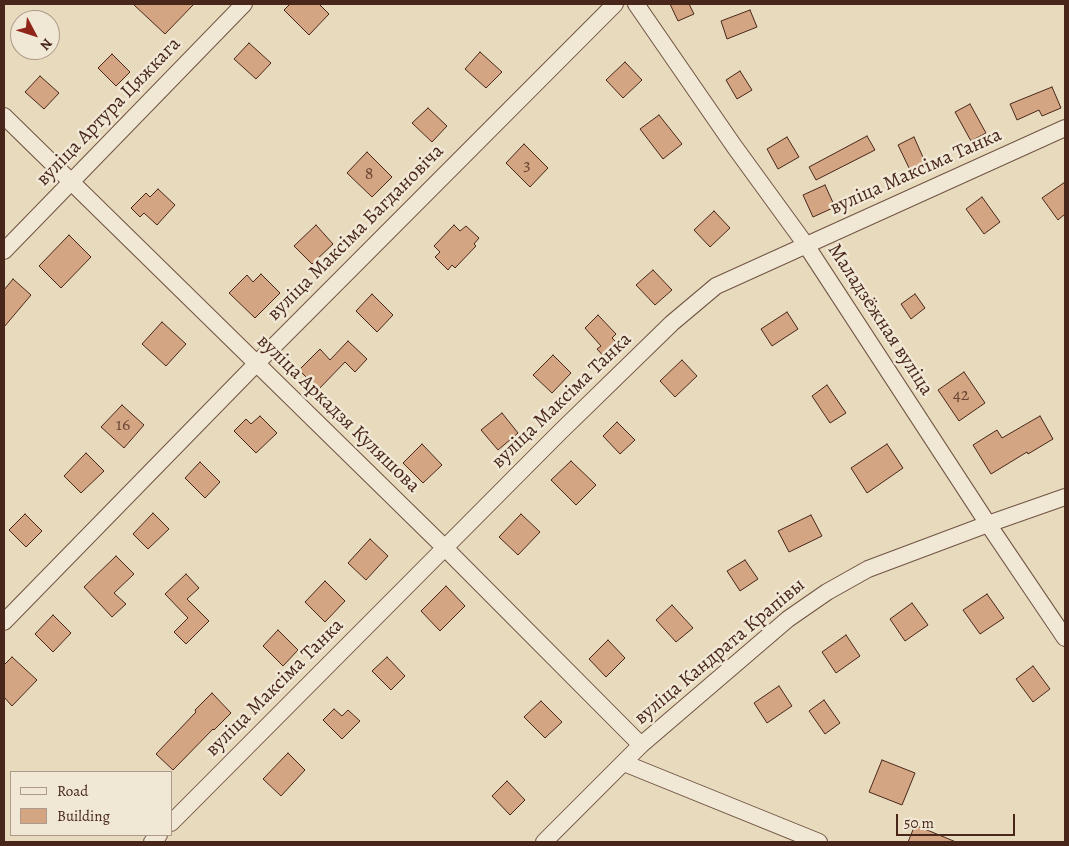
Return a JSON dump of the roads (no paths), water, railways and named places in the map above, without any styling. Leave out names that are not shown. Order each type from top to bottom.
[{"type":"street","name":"вуліца Артура Цяжкага","points":[[4,250],[244,4]]},
{"type":"street","name":"вуліца Максіма Багдановіча","points":[[4,622],[256,364],[615,4]]},
{"type":"street","name":"Маладзёжная вуліца","points":[[636,4],[734,146],[806,245],[988,524],[1065,638]]},
{"type":"street","name":"вуліца Аркадзя Куляшова","points":[[4,116],[445,548],[641,745]]},
{"type":"street","name":"вуліца Максіма Танка","points":[[172,821],[672,323],[716,286],[1065,128]]},
{"type":"street","name":"вуліца Кандрата Крапівы","points":[[544,842],[641,745],[788,619],[827,592],[868,569],[1065,497]]},
{"type":"street","points":[[624,763],[819,842]]}]
